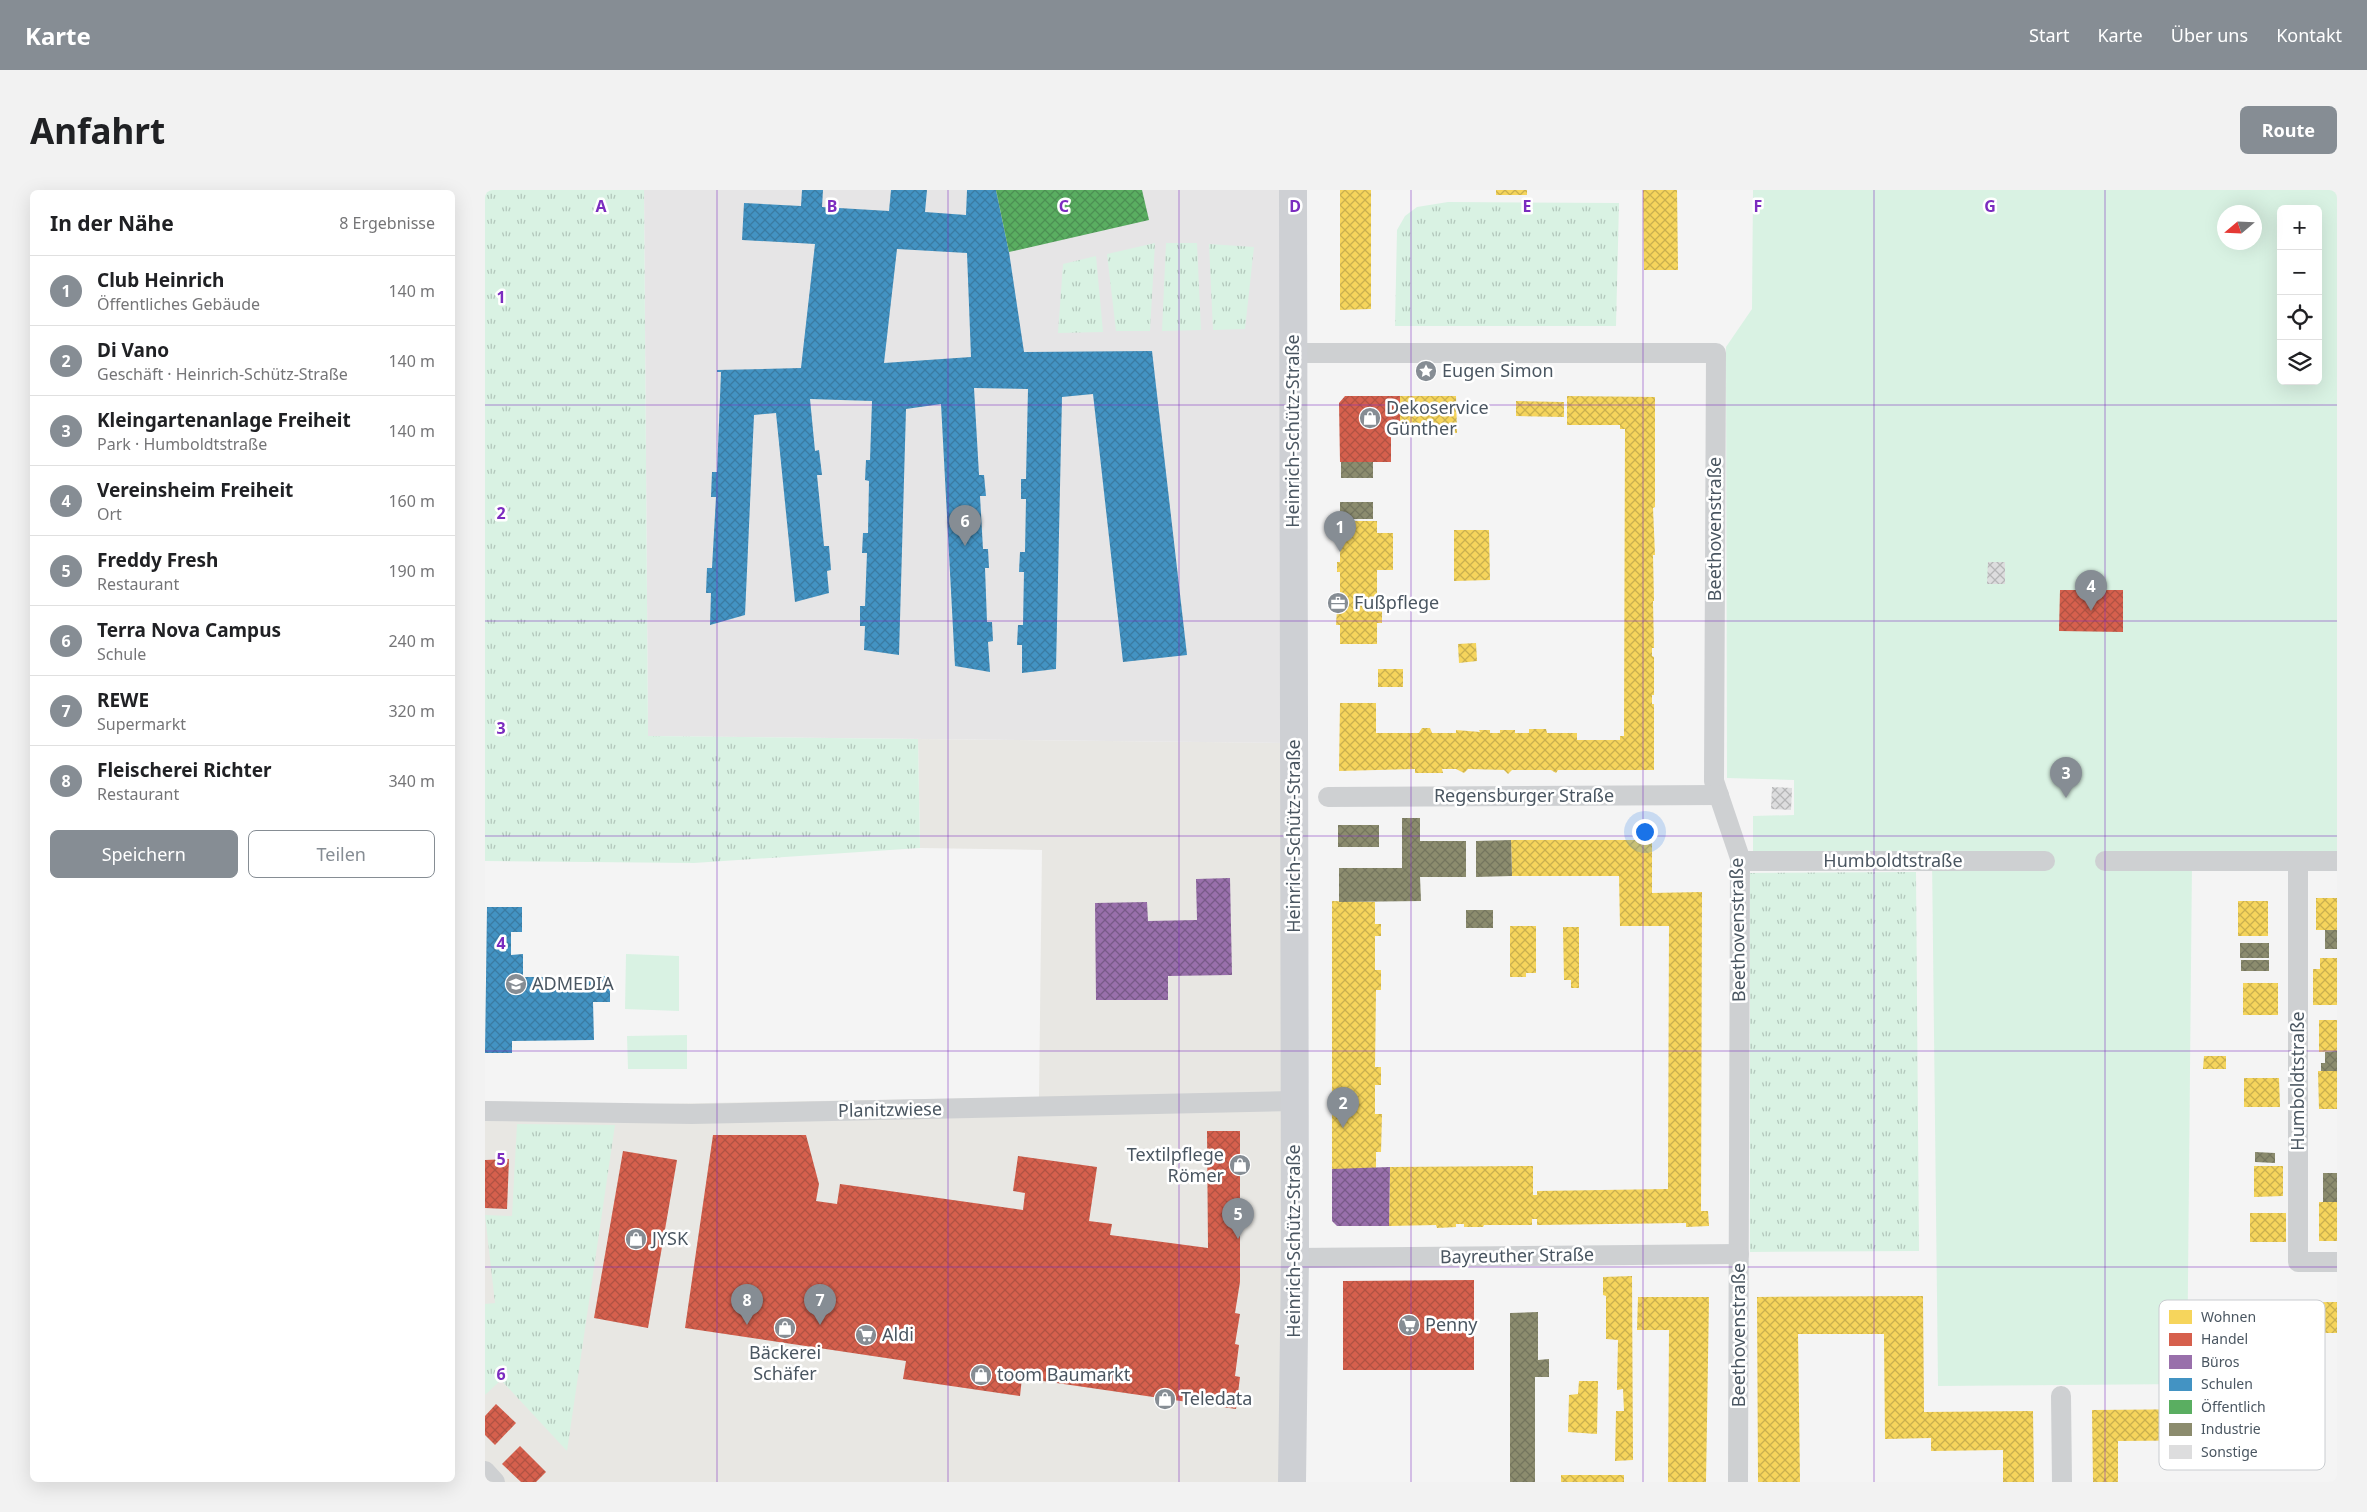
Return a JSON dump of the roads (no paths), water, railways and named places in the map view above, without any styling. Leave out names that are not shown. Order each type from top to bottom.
[{"type":"main road","name":"Heinrich-Schütz-Straße","points":[[1292,1482],[1295,1258],[1293,190]]},
{"type":"street","name":"Beethovenstraße","points":[[1293,354],[1716,353],[1714,781],[1740,861],[1739,1482]]},
{"type":"street","name":"Regensburger Straße","points":[[1328,797],[1719,795]]},
{"type":"street","name":"Humboldtstraße","points":[[1740,861],[2045,861]]},
{"type":"street","points":[[2105,861],[2337,861]]},
{"type":"street","name":"Humboldtstraße","points":[[2298,861],[2298,1262],[2337,1262]]},
{"type":"street","name":"Planitzwiese","points":[[485,1111],[693,1114],[1294,1101]]},
{"type":"street","name":"Bayreuther Straße","points":[[1295,1258],[1739,1254]]},
{"type":"street","points":[[2061,1396],[2062,1482]]},
{"type":"street","points":[[485,1470],[495,1482]]},
{"type":"place","name":"Eugen Simon","points":[[1426,371]]},
{"type":"place","name":"Dekoservice Günther","points":[[1370,418]]},
{"type":"place","name":"Terra Nova Campus","points":[[965,546]]},
{"type":"place","name":"Club Heinrich","points":[[1340,552]]},
{"type":"place","name":"Fußpflege","points":[[1338,603]]},
{"type":"place","name":"Vereinsheim Freiheit","points":[[2091,611]]},
{"type":"place","name":"Kleingartenanlage Freiheit","points":[[2066,798]]},
{"type":"place","name":"ADMEDIA","points":[[516,984]]},
{"type":"place","name":"Di Vano","points":[[1343,1128]]},
{"type":"place","name":"Textilpflege Römer","points":[[1240,1165]]},
{"type":"place","name":"JYSK","points":[[636,1239]]},
{"type":"place","name":"Freddy Fresh","points":[[1238,1239]]},
{"type":"place","name":"Fleischerei Richter","points":[[747,1325]]},
{"type":"place","name":"REWE","points":[[820,1325]]},
{"type":"place","name":"Penny","points":[[1409,1325]]},
{"type":"place","name":"Bäckerei Schäfer","points":[[785,1328]]},
{"type":"place","name":"Aldi","points":[[866,1335]]},
{"type":"place","name":"toom Baumarkt","points":[[981,1375]]},
{"type":"place","name":"Teledata","points":[[1165,1399]]}]
